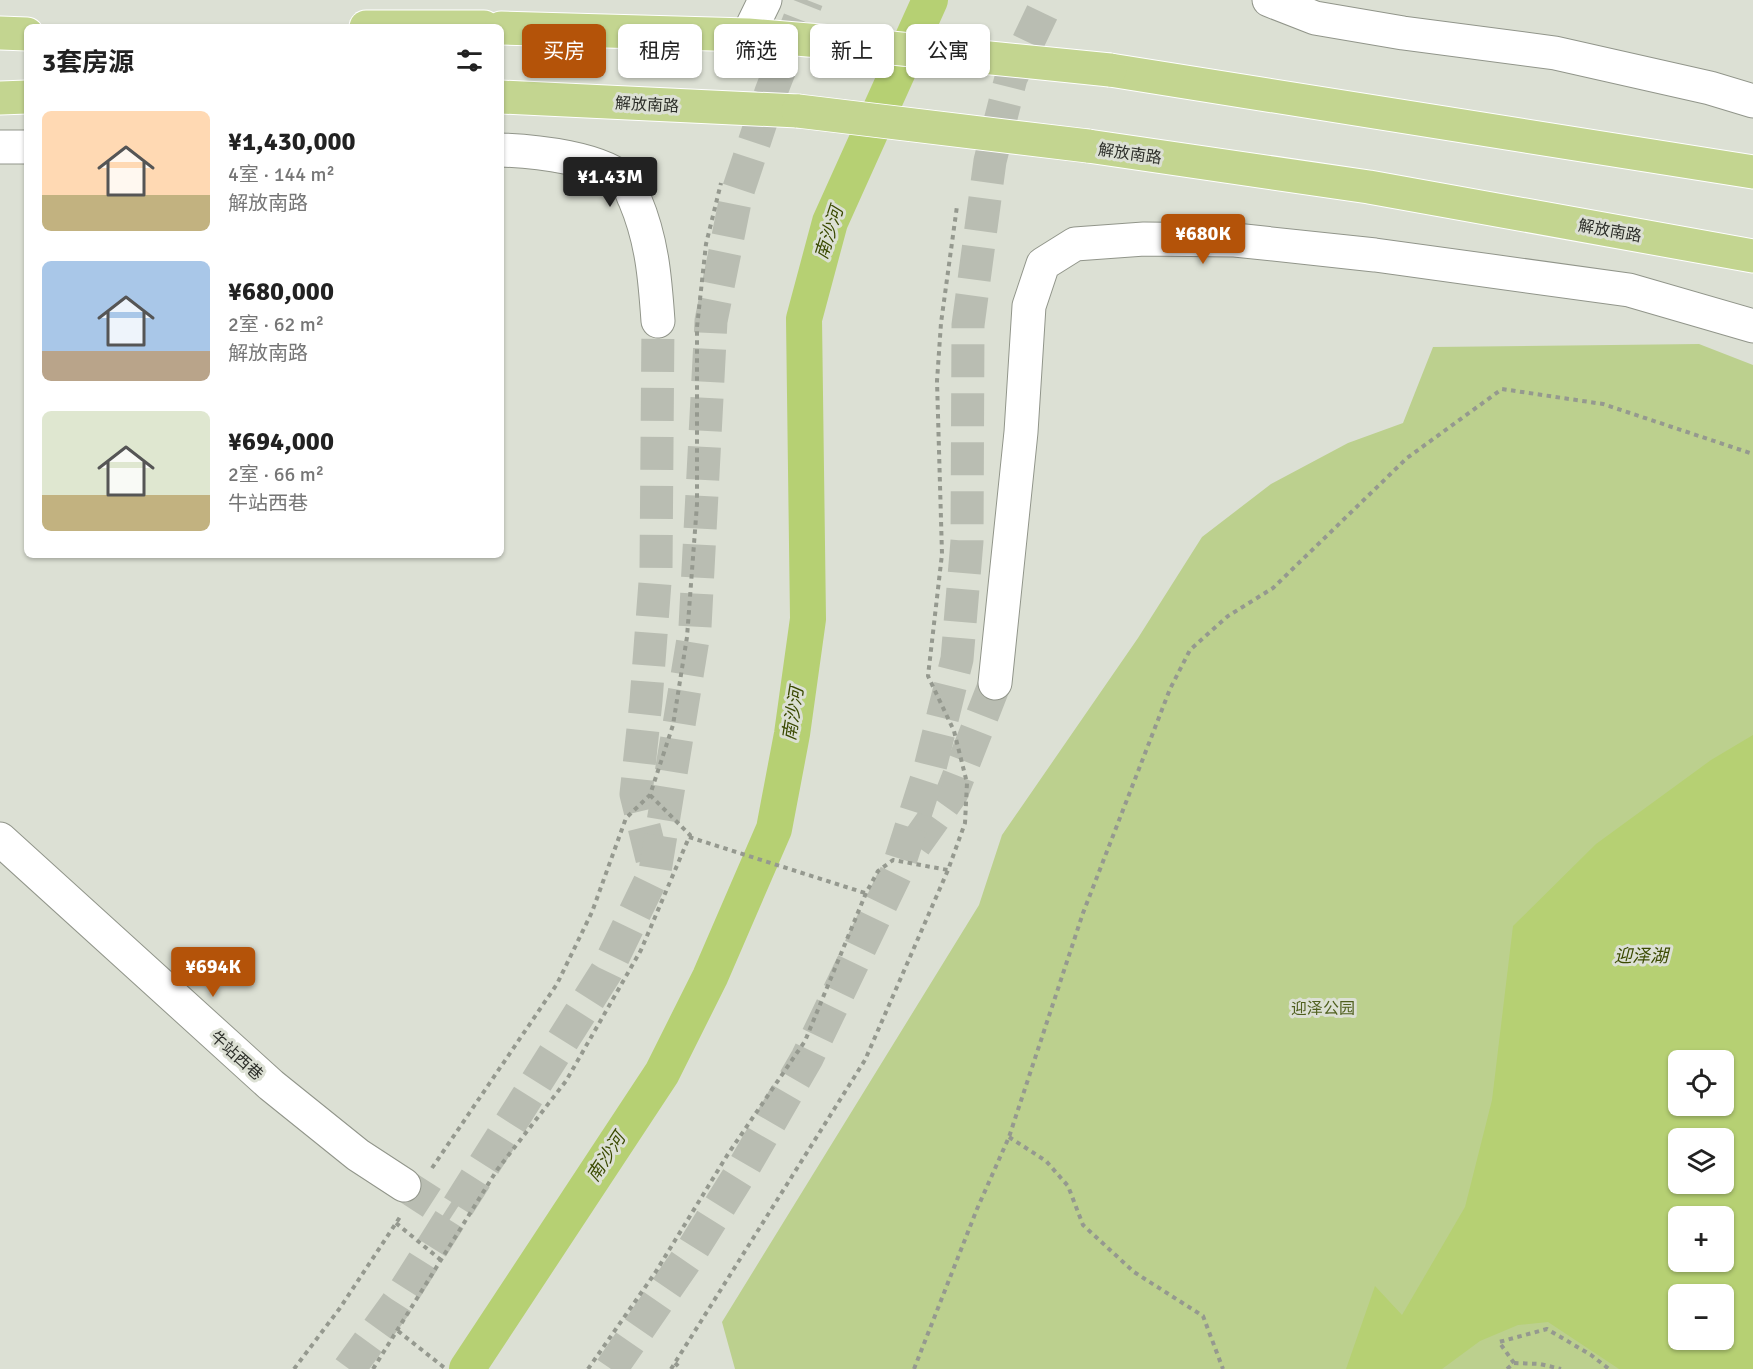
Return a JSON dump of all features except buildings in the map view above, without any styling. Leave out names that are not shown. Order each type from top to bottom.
[{"type":"main road","points":[[504,27],[714,34]]},
{"type":"main road","points":[[0,33],[24,34]]},
{"type":"main road","points":[[798,39],[1110,70],[1753,172]]},
{"type":"main road","name":"解放南路","points":[[504,97],[798,111],[1088,146],[1369,187],[1753,256]]},
{"type":"main road","points":[[0,98],[24,98]]},
{"type":"street","points":[[753,24],[765,0]]},
{"type":"street","points":[[1269,0],[1314,18],[1403,33],[1555,53],[1710,88],[1753,101]]},
{"type":"street","points":[[0,147],[24,147]]},
{"type":"street","points":[[504,150],[557,154],[599,166],[627,183],[643,219],[654,261],[658,321]]},
{"type":"street","points":[[995,683],[1021,432],[1029,306],[1043,264],[1075,244],[1144,238],[1235,240],[1375,255],[1629,290],[1753,326]]},
{"type":"street","name":"牛站西巷","points":[[0,839],[271,1085],[358,1155],[412,1190]]},
{"type":"path","points":[[294,1369],[340,1308],[396,1223],[412,1190],[557,984],[592,912],[626,818],[650,795],[673,725],[687,637],[697,504],[697,327],[706,244],[721,183]]},
{"type":"path","points":[[672,1369],[865,1059],[948,870],[965,823],[967,783],[954,731],[928,676],[942,554],[939,358],[957,206]]},
{"type":"path","points":[[914,1369],[977,1209],[1010,1137],[1083,912],[1170,689],[1190,650],[1228,616],[1273,588],[1407,458],[1502,389],[1603,404],[1753,454]]},
{"type":"path","points":[[650,795],[689,837],[866,893]]},
{"type":"path","points":[[373,1369],[497,1170],[566,1081],[641,950],[689,837]]},
{"type":"path","points":[[588,1369],[655,1273],[728,1154],[805,1041],[866,893],[878,871],[894,860],[948,870]]},
{"type":"path","points":[[1010,1137],[1046,1161],[1068,1186],[1083,1226],[1134,1272],[1203,1316],[1223,1369]]},
{"type":"path","points":[[396,1223],[442,1261]]},
{"type":"path","points":[[1514,1363],[1499,1342],[1546,1329],[1591,1355],[1609,1369]]},
{"type":"path","points":[[398,1331],[446,1369]]},
{"type":"path","points":[[675,1363],[681,1369]]},
{"type":"path","points":[[1507,1369],[1514,1363],[1540,1364],[1561,1369]]},
{"type":"green space","name":"迎泽公园","points":[[1699,344],[1753,365],[1753,1369],[735,1369],[722,1322],[979,905],[1002,835],[1138,638],[1202,537],[1271,484],[1348,443],[1403,423],[1433,347]]},
{"type":"water","name":"迎泽湖","points":[[1753,735],[1753,1369],[1619,1369],[1548,1322],[1518,1325],[1480,1341],[1442,1369],[1346,1369],[1375,1286],[1402,1315],[1465,1207],[1492,1100],[1513,926],[1596,844],[1711,760]]},
{"type":"waterway","name":"南沙河","points":[[467,1369],[662,1073],[710,977],[774,829],[792,734],[808,619],[804,319],[830,222],[930,0]]},
{"type":"tunnel","points":[[349,1369],[397,1303],[606,972],[655,871],[695,627],[711,321],[736,197],[771,92],[807,0]]},
{"type":"tunnel","points":[[611,1369],[688,1257],[744,1167],[807,1058],[897,871],[930,768],[957,659],[967,541],[968,325],[990,161],[1011,78],[1048,0]]},
{"type":"tunnel","points":[[652,859],[636,794],[656,569],[658,321]]},
{"type":"tunnel","points":[[915,845],[952,793],[995,683]]},
{"type":"tunnel","points":[[404,1185],[452,1216]]}]
